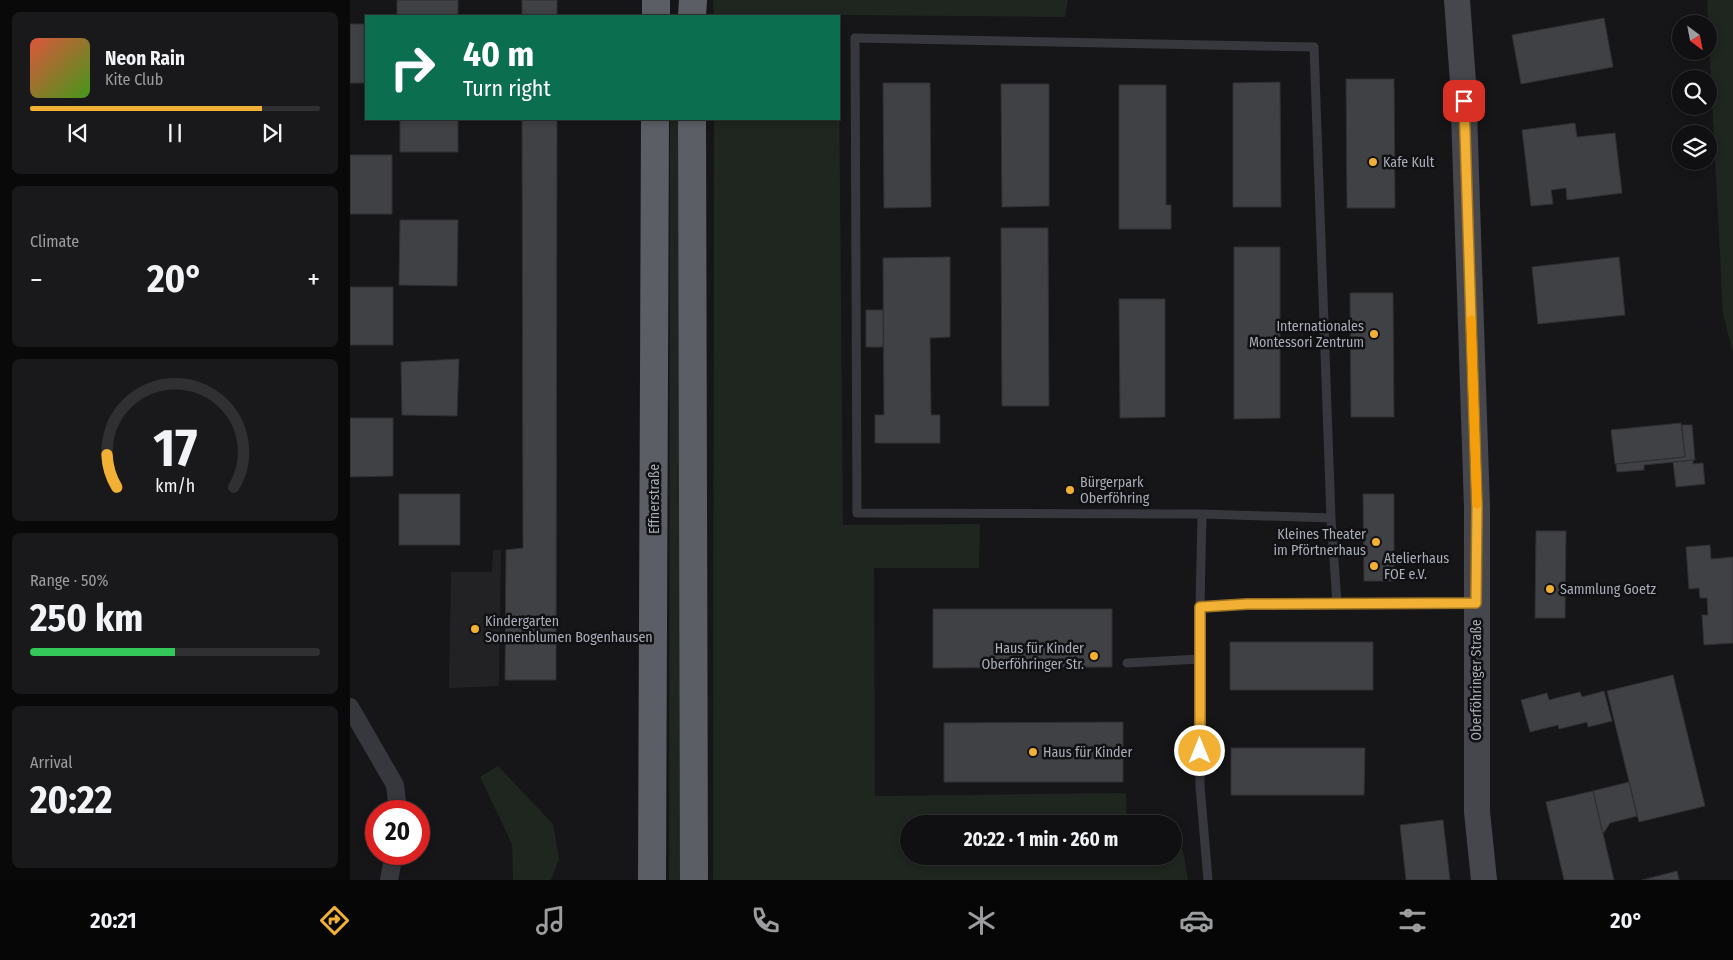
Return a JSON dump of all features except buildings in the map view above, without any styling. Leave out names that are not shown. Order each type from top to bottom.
[{"type":"highway","points":[[656,0],[656,15]]},
{"type":"highway","points":[[692,0],[692,15]]},
{"type":"highway","name":"Effnerstraße","points":[[652,880],[655,120]]},
{"type":"highway","points":[[692,120],[694,880]]},
{"type":"main road","name":"Oberföhringer Straße","points":[[1457,0],[1463,82],[1477,498],[1477,812],[1484,880]]},
{"type":"street","points":[[350,707],[395,786],[397,800]]},
{"type":"street","points":[[389,880],[392,865]]},
{"type":"lane","points":[[1332,518],[1202,514],[858,513],[855,38],[1314,47],[1337,603]]},
{"type":"lane","points":[[1202,514],[1200,786],[1208,880]]},
{"type":"lane","points":[[1200,607],[1337,603],[1476,603]]},
{"type":"lane","points":[[1127,663],[1200,659]]},
{"type":"shaded area","points":[[713,0],[1068,0],[1065,17],[714,15]]},
{"type":"shaded area","points":[[1707,0],[1733,0],[1733,353],[1723,314],[1716,170],[1717,125],[1713,125],[1713,115],[1717,115],[1717,70],[1711,70],[1710,60],[1718,60],[1718,15],[1708,15]]},
{"type":"shaded area","points":[[670,120],[680,120],[680,880],[669,880]]},
{"type":"shaded area","points":[[714,120],[839,120],[843,525],[980,524],[979,568],[874,568],[875,796],[1126,793],[1127,815],[900,815],[900,865],[1182,865],[1183,850],[1188,880],[713,880]]},
{"type":"shaded area","name":"Kindergarten Sonnenblumen Bogenhausen","points":[[493,550],[501,550],[499,686],[449,688],[451,572],[492,572]]},
{"type":"shaded area","points":[[498,766],[553,824],[559,859],[551,880],[513,880],[512,844],[480,777]]},
{"type":"slow traffic","points":[[1471,320],[1477,504]]},
{"type":"place","name":"Kafe Kult","points":[[1373,162]]},
{"type":"place","name":"Internationales Montessori Zentrum","points":[[1374,334]]},
{"type":"place","name":"Bürgerpark Oberföhring","points":[[1070,490]]},
{"type":"place","name":"Kleines Theater im Pförtnerhaus","points":[[1376,542]]},
{"type":"place","name":"Atelierhaus FOE e.V.","points":[[1374,566]]},
{"type":"place","name":"Sammlung Goetz","points":[[1550,589]]},
{"type":"place","name":"Kindergarten Sonnenblumen Bogenhausen","points":[[475,629]]},
{"type":"place","name":"Haus für Kinder Oberföhringer Str.","points":[[1094,656]]},
{"type":"place","name":"Haus für Kinder","points":[[1033,752]]},
{"type":"route","points":[[1200,751],[1200,607],[1247,604],[1476,603],[1477,508],[1464,101]]}]
